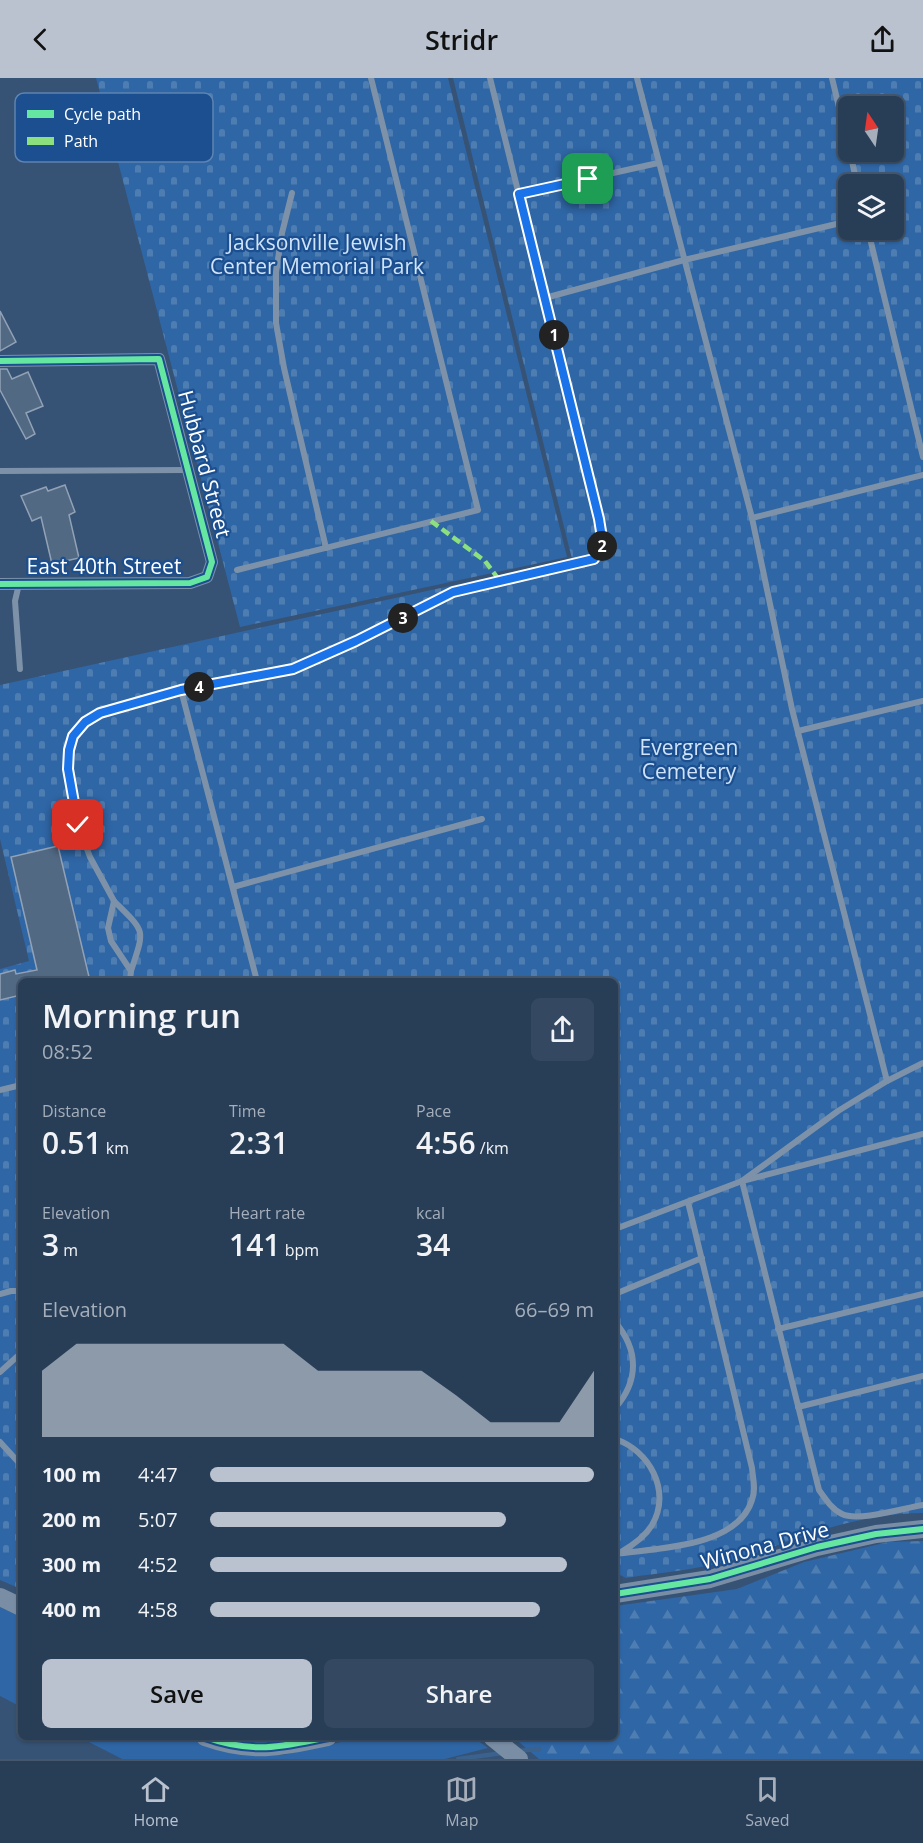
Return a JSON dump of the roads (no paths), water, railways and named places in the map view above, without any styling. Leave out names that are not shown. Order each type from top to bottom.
[{"type":"street","name":"Hubbard Street","points":[[0,361],[159,358],[212,562],[207,577]]},
{"type":"street","name":"East 40th Street","points":[[0,584],[190,583],[207,577]]},
{"type":"street","name":"Winona Drive","points":[[618,1594],[710,1579],[817,1547],[876,1534],[923,1529]]},
{"type":"street","points":[[0,1598],[18,1606]]},
{"type":"street","points":[[213,1740],[265,1749],[312,1740]]},
{"type":"lane","points":[[237,570],[478,510],[371,78]]},
{"type":"lane","points":[[130,978],[141,940],[139,926],[114,901],[90,857],[78,825],[68,769],[69,750],[73,736],[85,722],[100,713],[181,690],[293,669],[356,641],[453,592],[594,559],[603,544],[599,519],[490,78]]},
{"type":"lane","points":[[637,78],[752,518],[798,731],[887,1081]]},
{"type":"lane","points":[[832,78],[838,103]]},
{"type":"lane","points":[[519,194],[658,163]]},
{"type":"lane","points":[[292,193],[282,233],[276,272],[276,323],[284,368],[326,548]]},
{"type":"lane","points":[[544,298],[684,260],[838,223]]},
{"type":"lane","points":[[870,240],[923,457]]},
{"type":"lane","points":[[0,471],[188,471]]},
{"type":"lane","points":[[752,518],[923,475]]},
{"type":"lane","points":[[19,584],[15,601],[20,669]]},
{"type":"lane","points":[[181,690],[256,978]]},
{"type":"lane","points":[[798,731],[923,701]]},
{"type":"lane","points":[[233,887],[482,819]]},
{"type":"lane","points":[[114,901],[108,928],[111,941],[131,971]]},
{"type":"lane","points":[[742,1181],[838,1111],[887,1081],[923,1063]]},
{"type":"lane","points":[[0,1090],[18,1086]]},
{"type":"lane","points":[[618,1228],[742,1181],[923,1134]]},
{"type":"lane","points":[[742,1181],[819,1490],[830,1505],[843,1515],[857,1518],[923,1505]]},
{"type":"lane","points":[[618,1554],[704,1540],[726,1532],[743,1518],[752,1501],[754,1488],[752,1468],[688,1202]]},
{"type":"lane","points":[[618,1293],[702,1258]]},
{"type":"lane","points":[[0,1294],[18,1291]]},
{"type":"lane","points":[[778,1329],[923,1294]]},
{"type":"lane","points":[[618,1327],[628,1342],[633,1356],[633,1371],[630,1385],[618,1403]]},
{"type":"lane","points":[[0,1372],[18,1356]]},
{"type":"lane","points":[[798,1407],[923,1376]]},
{"type":"lane","points":[[618,1440],[636,1448],[646,1459],[657,1480],[659,1495],[658,1510],[653,1524],[643,1536],[618,1553]]},
{"type":"lane","points":[[0,1442],[18,1463]]},
{"type":"waterway","points":[[517,1751],[539,1749]]},
{"type":"waterway","points":[[458,1759],[503,1753]]},
{"type":"park label","name":"Jacksonville Jewish Center Memorial Park","points":[[317,255]]},
{"type":"park label","name":"Evergreen Cemetery","points":[[689,760]]}]
